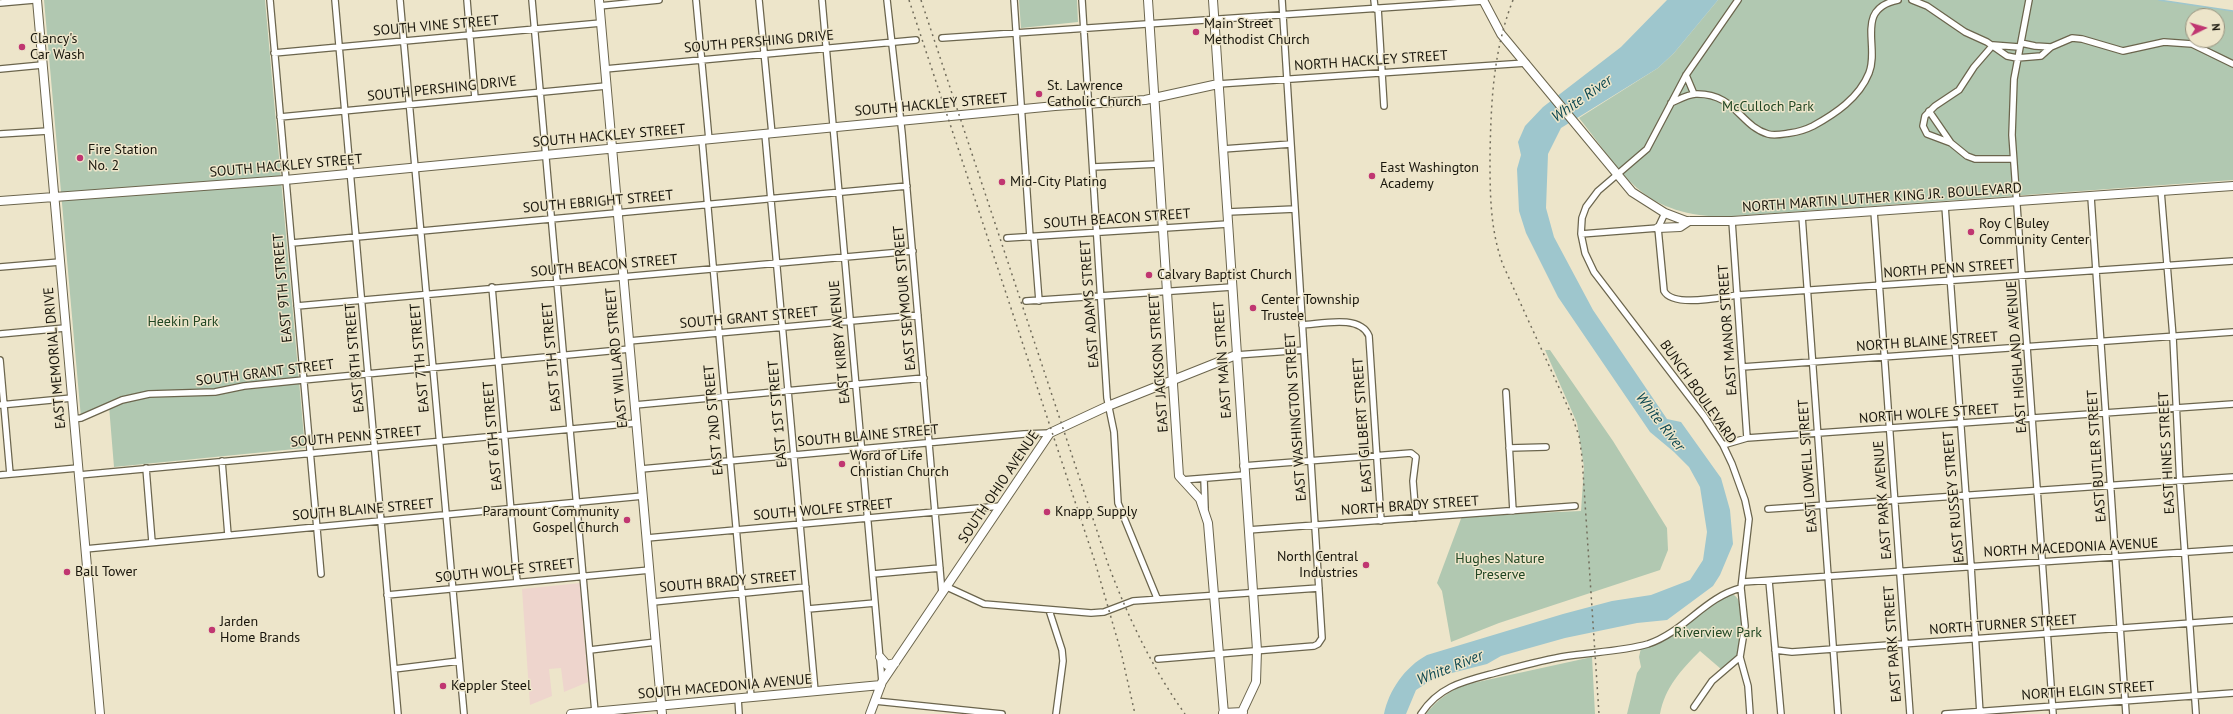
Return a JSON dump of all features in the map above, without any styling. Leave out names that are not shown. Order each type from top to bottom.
[{"type":"main road","name":"EAST MEMORIAL DRIVE","points":[[35,0],[100,714]]},
{"type":"main road","name":"EAST JACKSON STREET","points":[[1148,0],[1179,476],[1182,480]]},
{"type":"main road","name":"EAST MAIN STREET","points":[[1213,0],[1228,212],[1243,466],[1257,650],[1256,682],[1242,713]]},
{"type":"main road","name":"NORTH MARTIN LUTHER KING JR. BOULEVARD","points":[[1483,1],[1502,34],[1616,174],[1639,198],[1664,213],[1689,221],[1802,216],[2233,186]]},
{"type":"main road","name":"EAST WILLARD STREET","points":[[599,3],[662,710]]},
{"type":"main road","name":"SOUTH HACKLEY STREET","points":[[0,201],[286,180],[1154,98],[1218,84]]},
{"type":"main road","points":[[1658,228],[1680,227],[1689,221]]},
{"type":"main road","name":"SOUTH OHIO AVENUE","points":[[870,714],[882,683],[1050,434],[1108,406],[1236,355]]},
{"type":"main road","points":[[1182,480],[1200,499],[1205,514],[1214,595],[1224,714],[1242,713]]},
{"type":"main road","points":[[880,657],[887,665],[895,663]]},
{"type":"main road","name":"SOUTH MACEDONIA AVENUE","points":[[571,714],[662,710],[738,698],[882,683]]},
{"type":"street","points":[[0,3],[35,0]]},
{"type":"street","name":"EAST 9TH STREET","points":[[270,0],[321,574]]},
{"type":"street","name":"EAST 8TH STREET","points":[[335,0],[398,714]]},
{"type":"street","name":"EAST 7TH STREET","points":[[400,0],[464,714]]},
{"type":"street","points":[[467,0],[475,98]]},
{"type":"street","name":"EAST 5TH STREET","points":[[532,0],[590,650],[590,713]]},
{"type":"street","points":[[599,3],[659,0]]},
{"type":"street","name":"EAST 2ND STREET","points":[[696,0],[702,60],[708,204],[750,697]]},
{"type":"street","name":"EAST 1ST STREET","points":[[759,0],[765,54],[771,198],[776,262],[815,691]]},
{"type":"street","name":"EAST KIRBY AVENUE","points":[[822,0],[882,683]]},
{"type":"street","name":"EAST SEYMOUR STREET","points":[[887,0],[907,186],[940,568],[945,590]]},
{"type":"street","points":[[1014,0],[1032,237],[1039,300]]},
{"type":"street","name":"EAST ADAMS STREET","points":[[1082,0],[1088,104],[1094,167],[1108,406],[1112,414],[1114,432],[1118,503],[1157,598]]},
{"type":"street","name":"EAST WASHINGTON STREET","points":[[1257,650],[1314,646],[1321,641],[1323,634],[1282,0]]},
{"type":"street","points":[[1374,0],[1376,8],[1384,106]]},
{"type":"street","name":"BUNCH BOULEVARD","points":[[1738,0],[1686,75],[1643,154],[1616,174],[1598,191],[1586,207],[1582,218],[1581,234],[1585,253],[1594,272],[1704,416],[1723,445],[1737,476],[1748,512],[1749,534],[1742,585],[1745,630],[1740,657]]},
{"type":"street","points":[[1671,104],[1694,94],[1723,100],[1758,128],[1769,134],[1807,129],[1838,110],[1861,87],[1872,62],[1869,31],[1871,22],[1883,7],[1898,0]]},
{"type":"street","points":[[1912,0],[1927,6],[1965,32],[1993,45],[2007,56],[2017,58],[2042,56],[2051,47],[2072,38],[2082,39],[2124,51],[2175,42],[2197,45],[2233,64]]},
{"type":"street","name":"EAST HIGHLAND AVENUE","points":[[2029,0],[2017,58],[2012,102],[2013,159],[2034,419],[2054,714]]},
{"type":"street","points":[[942,38],[1483,1]]},
{"type":"street","name":"SOUTH VINE STREET","points":[[274,53],[601,23]]},
{"type":"street","name":"SOUTH PERSHING DRIVE","points":[[605,69],[916,40]]},
{"type":"street","points":[[1951,143],[1925,133],[1923,123],[1925,116],[1929,111],[1960,90],[1977,63],[1993,45],[2051,47]]},
{"type":"street","name":"NORTH HACKLEY STREET","points":[[1218,84],[1526,63]]},
{"type":"street","points":[[0,69],[42,65]]},
{"type":"street","points":[[1686,75],[1694,94]]},
{"type":"street","name":"SOUTH PERSHING DRIVE","points":[[280,117],[606,86]]},
{"type":"street","points":[[1929,111],[1951,143],[1967,156],[1975,159],[2013,159]]},
{"type":"street","points":[[0,134],[48,131]]},
{"type":"street","points":[[1223,149],[1291,144]]},
{"type":"street","points":[[1094,167],[1159,164]]},
{"type":"street","name":"SOUTH EBRIGHT STREET","points":[[292,243],[907,186]]},
{"type":"street","name":"EAST HINES STREET","points":[[2162,191],[2173,337],[2176,408],[2196,714]]},
{"type":"street","name":"EAST BUTLER STREET","points":[[2090,197],[2126,714]]},
{"type":"street","name":"EAST RUSSEY STREET","points":[[1945,206],[1960,424],[1972,566],[1980,713]]},
{"type":"street","points":[[1228,212],[1295,209]]},
{"type":"street","name":"EAST PARK AVENUE","points":[[1874,211],[1900,572]]},
{"type":"street","points":[[1581,234],[1658,228],[1664,213]]},
{"type":"street","name":"EAST LOWELL STREET","points":[[1802,216],[1838,714]]},
{"type":"street","name":"EAST MANOR STREET","points":[[1732,220],[1747,438]]},
{"type":"street","name":"SOUTH BEACON STREET","points":[[1008,238],[1228,224]]},
{"type":"street","name":"NORTH PENN STREET","points":[[1658,228],[1664,291],[1667,296],[1675,299],[1705,300],[1738,295],[2096,271],[2233,260]]},
{"type":"street","name":"SOUTH BEACON STREET","points":[[297,306],[557,281],[623,277],[776,262],[913,251]]},
{"type":"street","points":[[0,267],[60,262]]},
{"type":"street","points":[[1026,301],[1232,287]]},
{"type":"street","name":"EAST 6TH STREET","points":[[492,288],[512,508],[517,582]]},
{"type":"street","name":"SOUTH GRANT STREET","points":[[73,419],[81,418],[122,400],[149,394],[215,392],[244,386],[564,355],[719,333],[918,315]]},
{"type":"street","name":"EAST GILBERT STREET","points":[[1302,325],[1355,323],[1366,329],[1370,340],[1381,521]]},
{"type":"street","points":[[0,334],[65,328]]},
{"type":"street","name":"NORTH BLAINE STREET","points":[[1742,367],[2233,332]]},
{"type":"street","points":[[1236,355],[1304,350]]},
{"type":"street","points":[[0,360],[2,404],[10,474]]},
{"type":"street","points":[[635,405],[924,378]]},
{"type":"street","points":[[1506,392],[1513,511]]},
{"type":"street","points":[[2,404],[72,398]]},
{"type":"street","name":"NORTH WOLFE STREET","points":[[1723,445],[1747,438],[2233,404]]},
{"type":"street","name":"SOUTH PENN STREET","points":[[0,475],[146,468],[636,423]]},
{"type":"street","name":"SOUTH BLAINE STREET","points":[[641,469],[930,442],[1050,434]]},
{"type":"street","points":[[1509,448],[1546,447]]},
{"type":"street","points":[[1243,466],[1415,454],[1413,481],[1416,518]]},
{"type":"street","points":[[222,461],[228,535]]},
{"type":"street","points":[[146,468],[152,542]]},
{"type":"street","points":[[1182,480],[1244,475]]},
{"type":"street","points":[[1768,509],[1895,499],[2233,477]]},
{"type":"street","points":[[1204,479],[1205,514]]},
{"type":"street","name":"SOUTH BLAINE STREET","points":[[84,549],[643,496]]},
{"type":"street","name":"SOUTH WOLFE STREET","points":[[647,538],[800,523],[1002,506]]},
{"type":"street","name":"NORTH BRADY STREET","points":[[1248,530],[1575,506]]},
{"type":"street","name":"NORTH MACEDONIA AVENUE","points":[[1742,585],[1769,581],[1972,566],[2116,558],[2233,549]]},
{"type":"street","points":[[873,574],[940,568]]},
{"type":"street","name":"SOUTH WOLFE STREET","points":[[387,595],[583,575],[650,570]]},
{"type":"street","name":"EAST PARK STREET","points":[[1900,572],[1910,714]]},
{"type":"street","points":[[1769,581],[1781,714]]},
{"type":"street","points":[[1421,714],[1436,695],[1459,682],[1561,657],[1641,645],[1660,639],[1678,628],[1714,599],[1742,585]]},
{"type":"street","name":"SOUTH BRADY STREET","points":[[653,602],[806,587]]},
{"type":"street","points":[[945,590],[984,604],[1100,613],[1131,602],[1157,598],[1319,588]]},
{"type":"street","points":[[808,609],[875,603]]},
{"type":"street","points":[[1049,610],[1062,650],[1063,661],[1056,714]]},
{"type":"street","name":"NORTH TURNER STREET","points":[[1775,650],[1792,652],[2233,620]]},
{"type":"street","points":[[590,650],[656,642]]},
{"type":"street","points":[[1158,659],[1257,650]]},
{"type":"street","points":[[1694,708],[1712,681],[1740,657],[1748,686],[1750,714]]},
{"type":"street","points":[[394,669],[459,661]]},
{"type":"street","name":"NORTH ELGIN STREET","points":[[1945,714],[1980,713],[2126,700],[2233,693]]},
{"type":"street","points":[[738,698],[740,714]]},
{"type":"street","points":[[875,701],[1002,714]]},
{"type":"shaded area","points":[[580,583],[588,682],[564,692],[561,668],[549,669],[552,696],[530,705],[522,589]]},
{"type":"green space","name":"Heekin Park","points":[[44,0],[265,0],[305,448],[114,467],[109,406],[81,418]]},
{"type":"green space","points":[[1019,0],[1077,0],[1078,22],[1021,28]]},
{"type":"green space","name":"McCulloch Park","points":[[1718,0],[2159,0],[2213,8],[2185,8],[2185,48],[2225,48],[2225,10],[2233,11],[2233,180],[1721,217],[1693,214],[1671,208],[1652,199],[1636,187],[1609,157],[1579,118],[1658,68],[1674,53]]},
{"type":"green space","name":"Hughes Nature Preserve","points":[[1545,350],[1550,350],[1613,441],[1667,528],[1668,550],[1660,570],[1499,623],[1451,642],[1442,591],[1437,583],[1462,516],[1581,511],[1584,467],[1577,423]]},
{"type":"green space","name":"Riverview Park","points":[[1731,594],[1736,596],[1739,602],[1742,618],[1740,649],[1735,658],[1721,669],[1700,651],[1675,679],[1662,704],[1660,714],[1627,714],[1637,673],[1641,667],[1639,657],[1641,648],[1675,634],[1718,601]]},
{"type":"green space","points":[[1592,657],[1595,714],[1426,714],[1443,697],[1464,685]]},
{"type":"water","name":"White River","points":[[1667,0],[1718,0],[1674,53],[1658,68],[1561,128],[1548,154],[1546,208],[1554,237],[1593,310],[1667,419],[1681,422],[1721,478],[1730,510],[1733,544],[1720,575],[1713,586],[1667,620],[1637,623],[1565,638],[1501,656],[1487,664],[1436,677],[1416,690],[1406,714],[1384,714],[1386,705],[1399,680],[1412,666],[1427,655],[1563,614],[1612,601],[1651,595],[1690,580],[1703,560],[1707,532],[1700,487],[1689,467],[1650,432],[1558,297],[1526,233],[1519,211],[1517,169],[1521,155],[1518,142],[1525,126],[1543,107],[1621,47]]},
{"type":"waterway","points":[[2159,0],[2233,11]]},
{"type":"railway","points":[[909,0],[1095,562],[1121,652],[1135,714]]},
{"type":"railway","points":[[921,0],[1108,564],[1132,623],[1162,679],[1185,714]]},
{"type":"railway","points":[[1513,0],[1501,38],[1492,96],[1490,170],[1493,225],[1495,238],[1503,265],[1572,416],[1579,436],[1582,457],[1599,714]]},
{"type":"place","name":"Main Street Methodist Church","points":[[1196,32]]},
{"type":"place","name":"Clancy's Car Wash","points":[[22,47]]},
{"type":"place","name":"St. Lawrence Catholic Church","points":[[1039,94]]},
{"type":"place","name":"Fire Station No. 2","points":[[80,158]]},
{"type":"place","name":"East Washington Academy","points":[[1372,176]]},
{"type":"place","name":"Mid-City Plating","points":[[1002,182]]},
{"type":"place","name":"Roy C Buley Community Center","points":[[1971,232]]},
{"type":"place","name":"Calvary Baptist Church","points":[[1149,275]]},
{"type":"place","name":"Center Township Trustee","points":[[1253,308]]},
{"type":"place","name":"Word of Life Christian Church","points":[[842,464]]},
{"type":"place","name":"Knapp Supply","points":[[1047,512]]},
{"type":"place","name":"Paramount Community Gospel Church","points":[[627,520]]},
{"type":"place","name":"North Central Industries","points":[[1366,565]]},
{"type":"place","name":"Ball Tower","points":[[67,572]]},
{"type":"place","name":"Jarden Home Brands","points":[[212,630]]},
{"type":"place","name":"Keppler Steel","points":[[443,686]]}]
